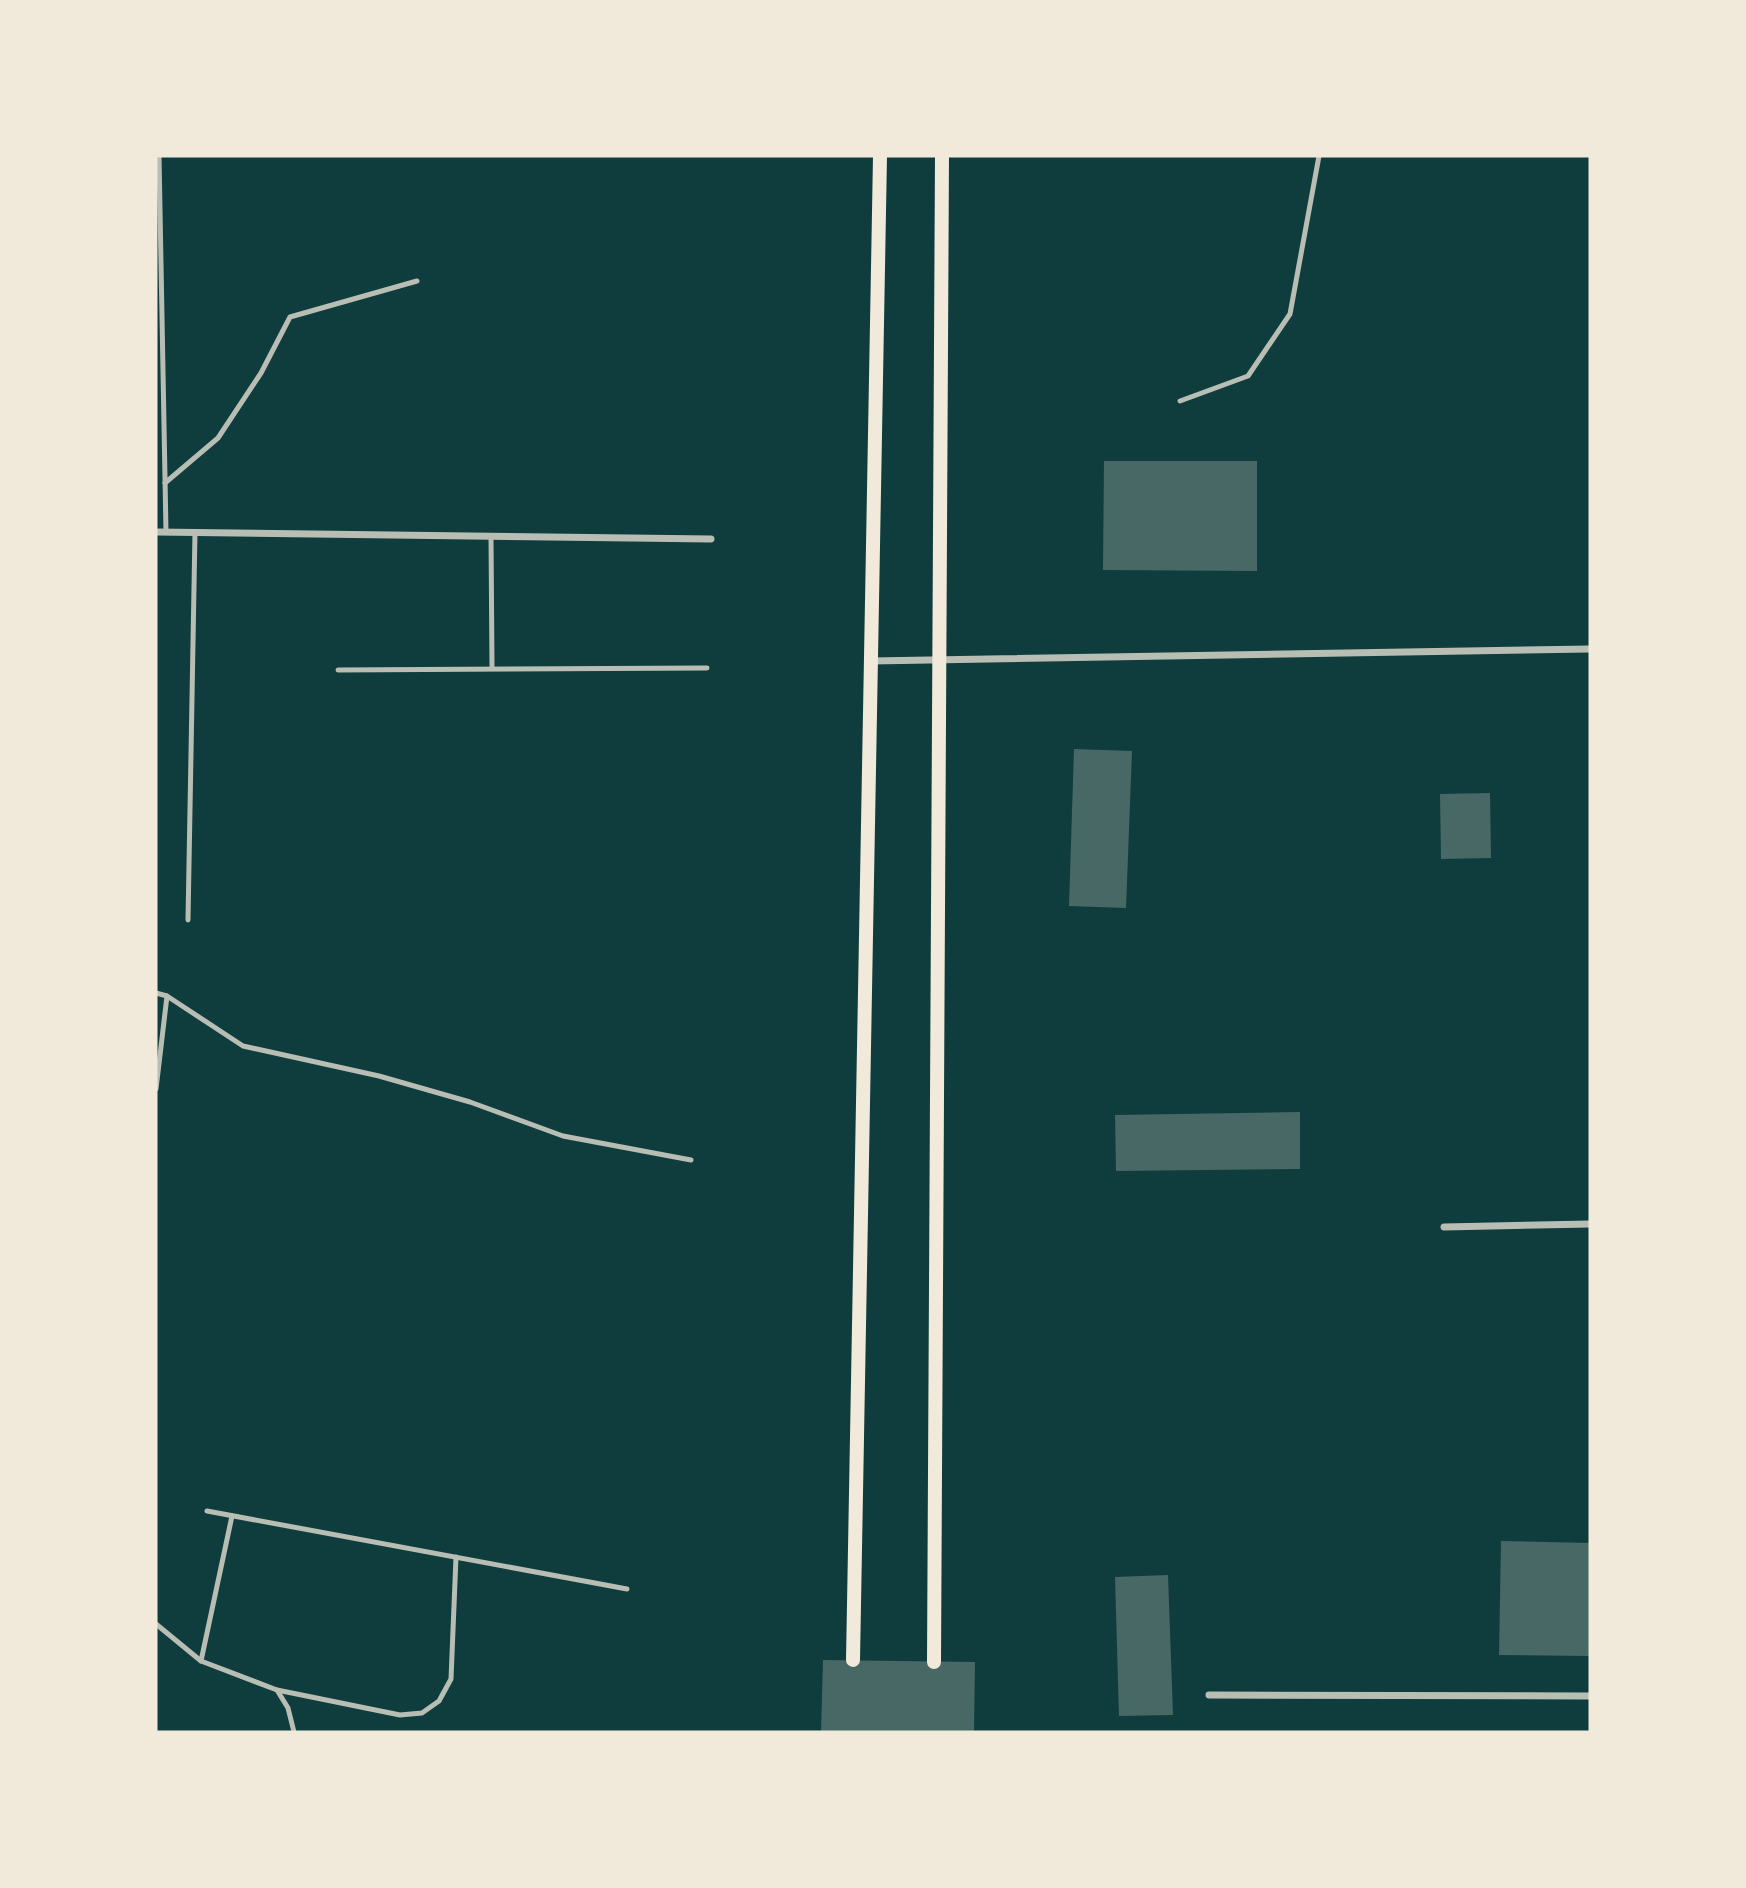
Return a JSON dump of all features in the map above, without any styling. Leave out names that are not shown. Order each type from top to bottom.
[{"type":"main road","points":[[852,1660],[880,156]]},
{"type":"main road","points":[[934,1662],[942,156]]},
{"type":"street","points":[[156,532],[711,539]]},
{"type":"street","points":[[871,661],[1590,649]]},
{"type":"street","points":[[1444,1227],[1590,1224]]},
{"type":"street","points":[[1209,1695],[1590,1696]]},
{"type":"lane","points":[[159,156],[159,304],[166,532]]},
{"type":"lane","points":[[1180,401],[1248,376],[1290,314],[1319,156]]},
{"type":"lane","points":[[165,484],[218,438],[261,373],[290,317],[417,281]]},
{"type":"lane","points":[[156,431],[165,431]]},
{"type":"lane","points":[[188,920],[195,532]]},
{"type":"lane","points":[[491,536],[492,667]]},
{"type":"lane","points":[[338,670],[492,667],[707,668]]},
{"type":"lane","points":[[156,993],[167,996],[243,1046],[418,1087],[470,1102],[563,1136],[691,1160]]},
{"type":"lane","points":[[156,1089],[167,996]]},
{"type":"lane","points":[[207,1511],[627,1589]]},
{"type":"lane","points":[[201,1661],[232,1516]]},
{"type":"lane","points":[[156,1624],[201,1661],[278,1690],[400,1715],[422,1713],[439,1701],[451,1679],[456,1557]]},
{"type":"lane","points":[[278,1690],[288,1708],[294,1732]]},
{"type":"building","points":[[1104,461],[1257,461],[1257,571],[1103,570]]},
{"type":"building","points":[[1074,749],[1132,751],[1126,908],[1069,906]]},
{"type":"building","points":[[1490,793],[1491,858],[1441,859],[1440,794]]},
{"type":"building","points":[[1300,1112],[1300,1169],[1116,1171],[1115,1115]]},
{"type":"building","points":[[1501,1541],[1590,1543],[1590,1656],[1499,1655]]},
{"type":"building","points":[[1168,1575],[1173,1715],[1119,1716],[1115,1577]]},
{"type":"building","points":[[823,1660],[975,1662],[974,1732],[821,1732]]}]
